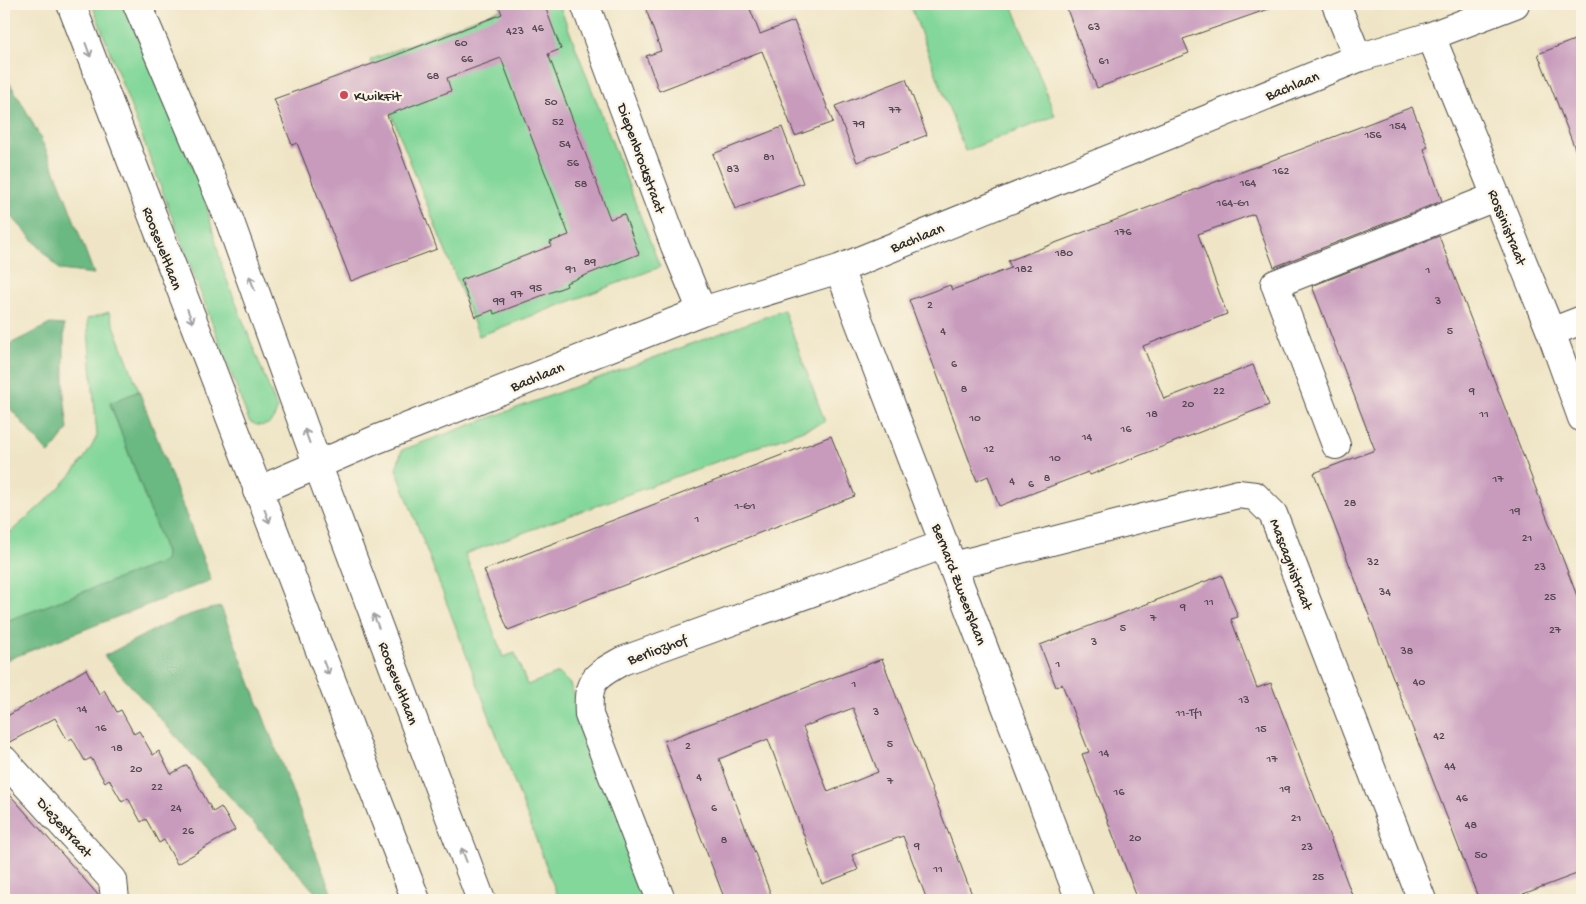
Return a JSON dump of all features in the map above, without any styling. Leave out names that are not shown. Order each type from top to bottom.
[{"type":"street","name":"Rooseveltlaan","points":[[71,4],[416,900]]},
{"type":"street","name":"Rooseveltlaan","points":[[137,4],[229,220],[318,466],[481,900]]},
{"type":"street","name":"Diepenbrockstraat","points":[[585,4],[675,246],[702,311]]},
{"type":"street","points":[[1336,4],[1358,58]]},
{"type":"street","name":"Bachlaan","points":[[318,466],[375,440],[702,311],[838,269],[1358,58],[1430,36],[1515,4]]},
{"type":"street","name":"Rossinistraat","points":[[1430,36],[1551,332],[1582,418]]},
{"type":"street","points":[[1336,445],[1276,284],[1496,197]]},
{"type":"street","name":"Bernard Zweerslaan","points":[[838,269],[1080,900]]},
{"type":"street","points":[[1551,332],[1582,320]]},
{"type":"street","points":[[257,491],[318,466]]},
{"type":"street","name":"Mascagnistraat","points":[[949,555],[1238,494],[1255,496],[1273,514],[1422,900]]},
{"type":"street","name":"Berliozhof","points":[[661,900],[589,715],[588,692],[600,673],[622,661],[949,555]]},
{"type":"street","name":"Diezestraat","points":[[4,760],[113,880],[115,900]]},
{"type":"green space","points":[[92,4],[124,4],[202,189],[223,270],[277,408],[274,418],[268,424],[263,426],[249,421]]},
{"type":"green space","points":[[513,4],[559,4],[660,267],[479,336],[370,60]]},
{"type":"green space","points":[[910,4],[1012,4],[1055,116],[965,151]]},
{"type":"green space","points":[[4,75],[19,98],[44,146],[94,274],[60,270],[4,208]]},
{"type":"green space","points":[[784,310],[825,422],[465,554],[503,657],[515,653],[527,685],[559,673],[570,684],[652,900],[559,900],[396,469],[402,450]]},
{"type":"green space","points":[[109,312],[139,391],[110,404],[166,553],[165,561],[4,622],[4,538],[68,478],[89,451],[97,436],[87,319]]},
{"type":"green space","points":[[50,324],[64,325],[64,395],[68,429],[49,454],[4,401],[4,347]]},
{"type":"green space","points":[[139,391],[211,580],[4,661],[4,622],[165,561],[166,553],[110,403]]},
{"type":"green space","points":[[221,607],[334,900],[322,900],[104,656],[176,620],[205,610]]},
{"type":"building","points":[[498,4],[544,4],[561,49],[548,54],[610,219],[624,214],[639,254],[566,283],[567,286],[494,314],[493,310],[475,317],[461,280],[551,246],[550,242],[569,235],[501,58],[447,78],[451,91],[387,115],[437,249],[351,281],[297,143],[292,145],[274,99],[389,58],[502,14]]},
{"type":"building","points":[[644,4],[748,4],[760,34],[794,21],[833,122],[795,136],[762,51],[659,91],[646,56],[661,51]]},
{"type":"building","points":[[1065,4],[1270,4],[1271,8],[1183,39],[1189,53],[1097,88]]},
{"type":"building","points":[[1582,37],[1582,164],[1581,164],[1538,54]]},
{"type":"building","points":[[906,79],[927,135],[857,162],[835,106]]},
{"type":"building","points":[[1412,107],[1428,147],[1424,149],[1442,201],[1274,267],[1254,214],[1198,234],[1227,314],[1143,346],[1164,399],[1253,365],[1269,405],[1090,475],[1088,472],[999,506],[988,476],[977,481],[909,300],[950,285],[952,290],[1011,268],[1008,261]]},
{"type":"building","points":[[782,127],[803,183],[735,209],[713,154]]},
{"type":"building","points":[[1439,236],[1582,609],[1582,872],[1523,894],[1525,900],[1479,900],[1314,473],[1375,450],[1312,286]]},
{"type":"building","points":[[831,436],[855,496],[508,630],[484,570]]},
{"type":"building","points":[[1222,575],[1238,617],[1231,619],[1257,688],[1271,683],[1354,900],[1138,900],[1082,754],[1089,752],[1062,684],[1056,687],[1040,645]]},
{"type":"building","points":[[882,659],[974,900],[927,900],[903,836],[852,855],[858,870],[822,884],[768,739],[719,759],[773,900],[725,900],[664,741]],"holes":[[[853,708],[878,772],[828,792],[803,727]]]},
{"type":"building","points":[[86,669],[99,694],[104,690],[117,712],[121,710],[134,734],[139,731],[153,755],[159,751],[171,774],[187,765],[213,812],[221,807],[235,830],[177,864],[164,840],[159,843],[146,819],[141,822],[128,798],[122,802],[109,779],[105,782],[91,758],[85,761],[72,738],[68,741],[55,718],[4,745],[4,718]]},
{"type":"building","points":[[4,788],[99,896],[99,900],[4,900]]},
{"type":"place","name":"KwikFit","points":[[344,95]]}]
